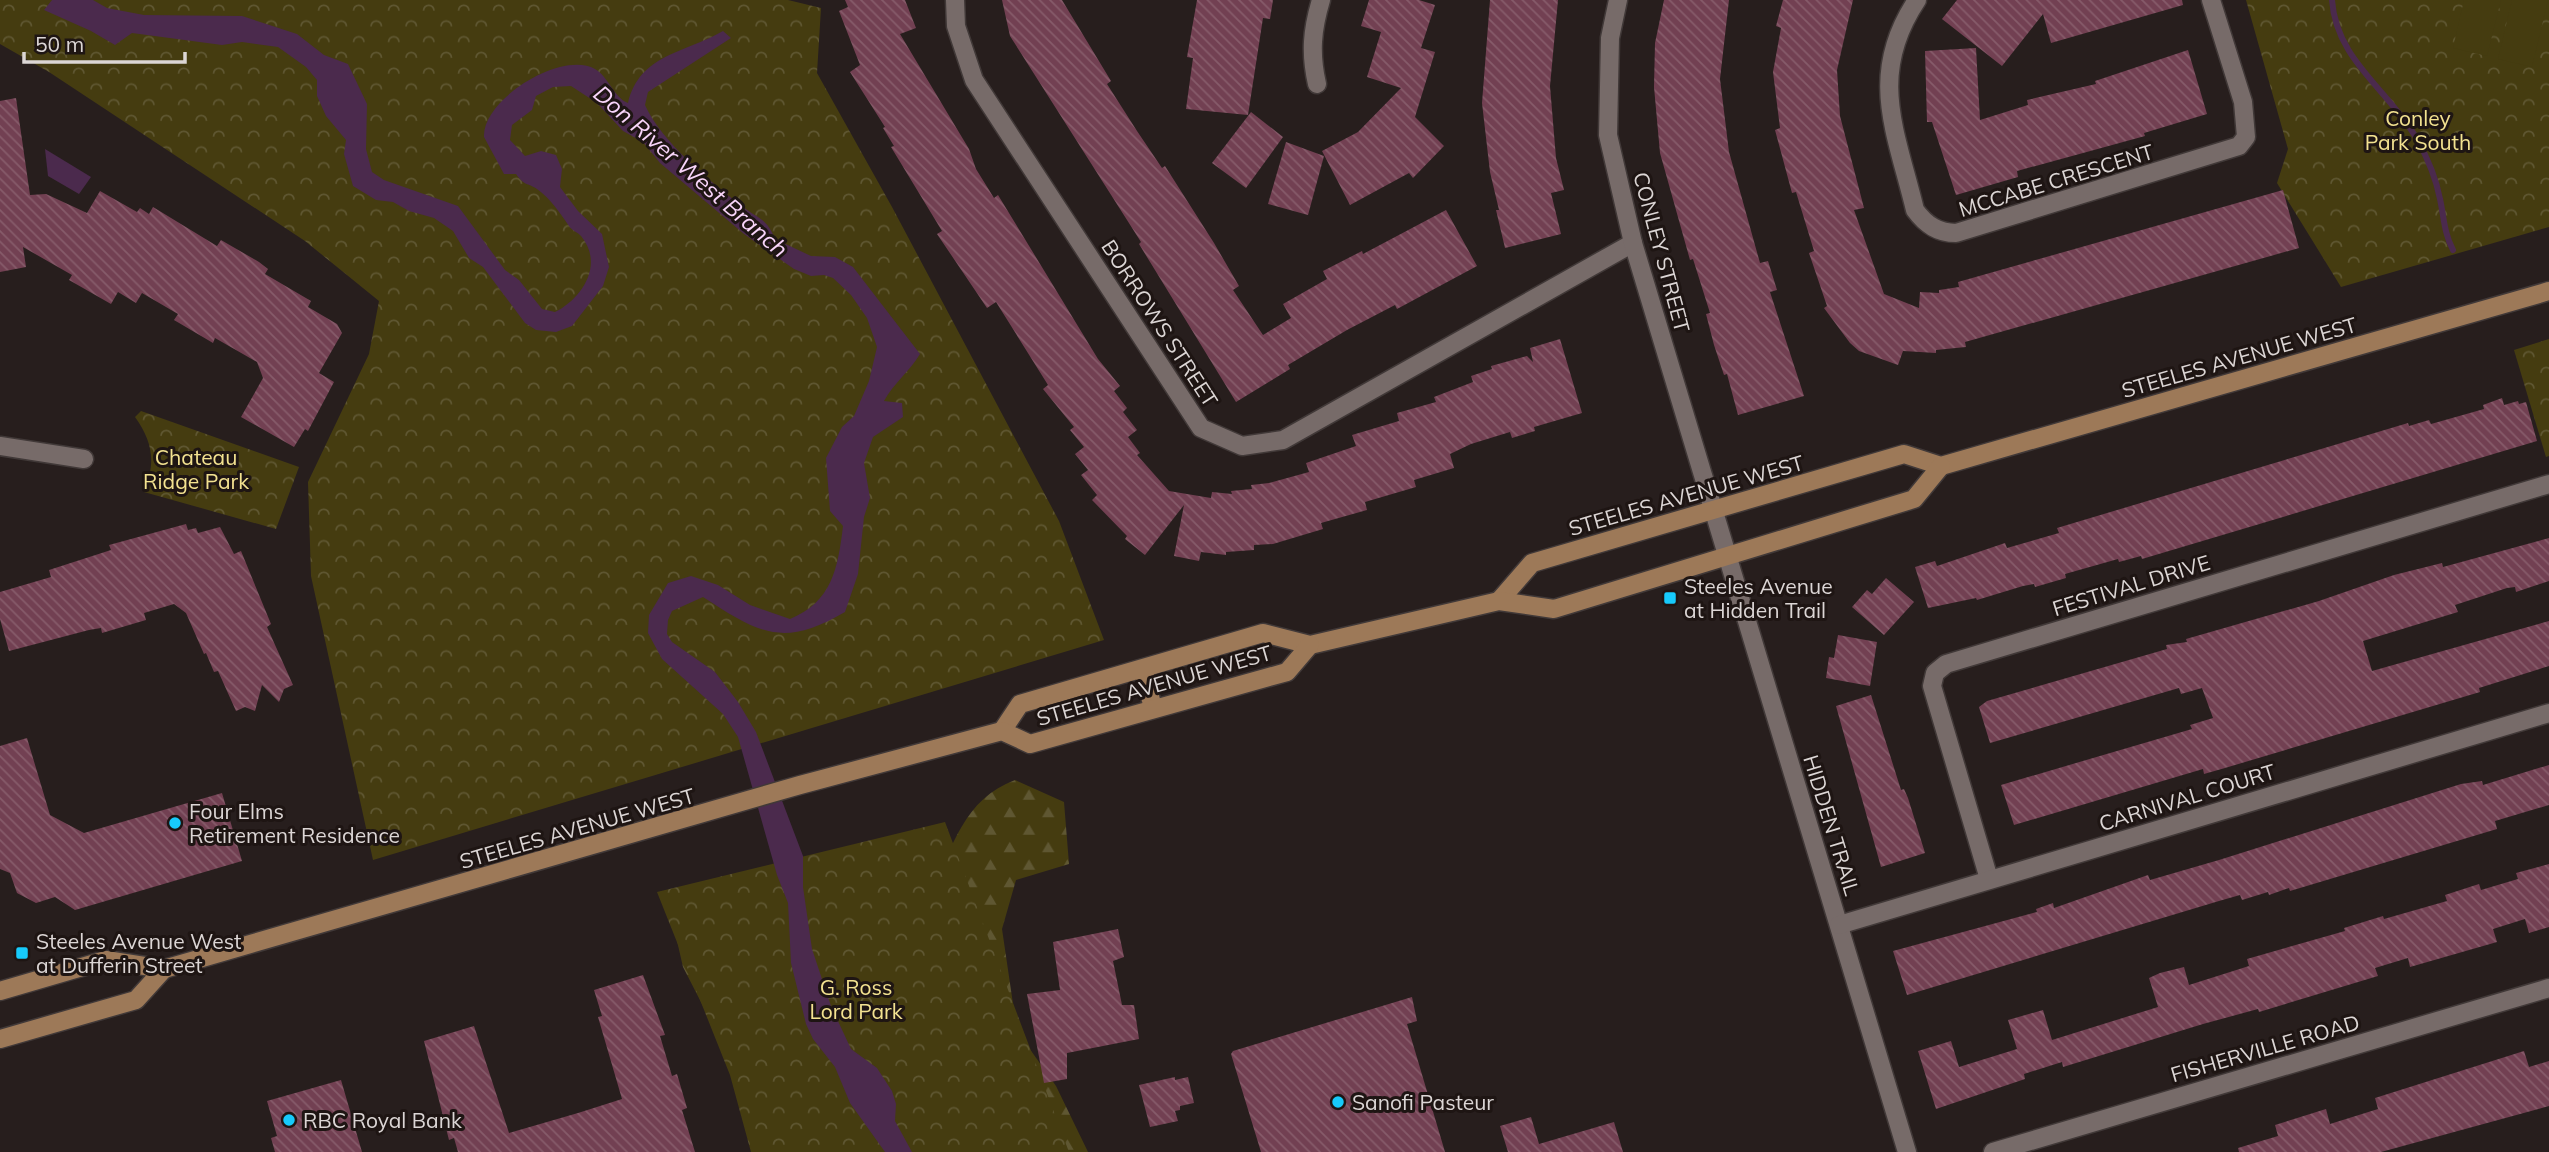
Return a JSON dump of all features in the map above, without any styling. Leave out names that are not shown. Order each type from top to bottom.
[{"type":"main road","name":"STEELES AVENUE WEST","points":[[1499,601],[1532,563],[1903,454],[1941,466],[2549,291]]},
{"type":"main road","name":"STEELES AVENUE WEST","points":[[1002,731],[1020,704],[1263,633],[1310,645],[1499,601],[1554,609],[1914,499],[1941,466]]},
{"type":"main road","name":"STEELES AVENUE WEST","points":[[0,990],[106,960],[164,969],[800,786],[1002,731],[1030,744],[1287,672],[1310,645]]},
{"type":"main road","points":[[1143,669],[1153,708]]},
{"type":"main road","points":[[0,1039],[136,1000],[164,969]]},
{"type":"street","name":"BORROWS STREET","points":[[954,0],[956,26],[974,80],[1201,428],[1242,446],[1283,440],[1633,243]]},
{"type":"street","points":[[1317,84],[1311,56],[1313,30],[1321,0]]},
{"type":"street","name":"CONLEY STREET","points":[[1618,0],[1610,37],[1608,135],[1633,243],[1714,510]]},
{"type":"street","name":"MCCABE CRESCENT","points":[[1917,0],[1900,28],[1889,60],[1887,96],[1916,211],[1922,220],[1943,233],[1956,233],[2239,146],[2246,137],[2243,102],[2211,0]]},
{"type":"street","points":[[0,446],[84,459]]},
{"type":"street","name":"FESTIVAL DRIVE","points":[[1989,879],[1932,686],[1935,673],[1946,664],[2549,484]]},
{"type":"street","name":"HIDDEN TRAIL","points":[[1714,510],[1907,1152]]},
{"type":"street","name":"CARNIVAL COURT","points":[[1839,925],[2549,713]]},
{"type":"street","name":"FISHERVILLE ROAD","points":[[1993,1152],[2549,988]]},
{"type":"green space","points":[[0,0],[788,0],[821,8],[817,73],[892,207],[1059,521],[1104,640],[373,860],[311,576],[308,482],[369,354],[379,301],[305,241],[49,72],[0,44]]},
{"type":"green space","name":"Conley Park South","points":[[2246,0],[2549,0],[2549,227],[2341,287],[2277,183],[2288,149]]},
{"type":"green space","points":[[2464,0],[2501,0],[2487,56],[2453,48]]},
{"type":"green space","points":[[2512,0],[2548,0],[2532,67],[2498,59]]},
{"type":"green space","points":[[2549,339],[2549,456],[2546,457],[2514,350]]},
{"type":"green space","name":"Chateau Ridge Park","points":[[141,411],[299,467],[276,529],[144,492],[150,472],[151,453],[146,435],[135,417]]},
{"type":"green space","name":"G. Ross Lord Park","points":[[1015,780],[1064,802],[1069,864],[1016,880],[1002,929],[1017,1031],[1056,1086],[1088,1152],[760,1152],[742,1082],[683,967],[672,919],[932,893],[954,842],[972,812],[983,799]]},
{"type":"green space","name":"G. Ross Lord Park","points":[[945,822],[1069,1152],[751,1152],[730,1075],[657,892]]},
{"type":"water","name":"Don River West Branch","points":[[52,0],[93,0],[107,8],[144,15],[242,16],[297,34],[324,55],[348,64],[367,104],[366,149],[372,172],[384,180],[458,206],[505,270],[519,280],[542,309],[555,312],[573,299],[587,280],[591,258],[588,247],[542,193],[524,183],[516,174],[504,174],[484,137],[487,122],[510,94],[545,72],[563,66],[581,65],[595,69],[619,97],[628,103],[642,74],[665,57],[723,31],[731,38],[648,92],[645,105],[652,119],[687,160],[765,223],[775,239],[811,256],[835,257],[853,267],[920,354],[884,401],[902,403],[903,417],[873,437],[864,463],[870,498],[864,517],[858,574],[845,612],[805,630],[772,632],[741,620],[703,597],[672,611],[667,634],[672,642],[715,672],[756,732],[803,856],[803,887],[812,949],[831,1006],[851,1049],[877,1068],[892,1091],[896,1104],[895,1121],[912,1152],[885,1152],[850,1103],[835,1067],[813,1039],[806,1024],[791,963],[788,903],[777,875],[738,737],[723,714],[662,659],[648,633],[649,615],[668,583],[691,576],[718,585],[750,605],[790,619],[804,612],[824,593],[839,556],[843,526],[830,511],[826,458],[842,427],[854,416],[869,381],[877,347],[867,318],[851,295],[833,278],[824,275],[811,276],[794,269],[744,234],[660,163],[643,142],[623,131],[597,103],[571,86],[553,87],[536,96],[532,110],[512,125],[510,140],[525,156],[541,151],[556,155],[562,169],[560,187],[578,211],[602,234],[609,267],[603,286],[572,326],[556,332],[536,330],[525,323],[483,267],[469,258],[453,231],[434,218],[409,211],[393,202],[376,200],[353,186],[344,154],[346,140],[326,116],[317,96],[317,80],[306,67],[278,47],[242,42],[222,45],[132,33],[115,45],[44,10]]},
{"type":"water","points":[[45,149],[91,177],[79,194],[48,176]]},
{"type":"building","points":[[845,0],[905,0],[916,28],[900,34],[969,149],[976,169],[994,198],[998,195],[1098,359],[1120,386],[1114,391],[1127,408],[1123,412],[1137,430],[1128,437],[1140,453],[1137,455],[1169,491],[1211,498],[1212,492],[1232,494],[1231,491],[1252,489],[1251,485],[1309,472],[1306,463],[1356,446],[1352,435],[1399,421],[1397,413],[1436,402],[1434,397],[1473,382],[1471,376],[1492,369],[1491,366],[1527,356],[1533,362],[1530,348],[1560,339],[1582,413],[1534,427],[1535,431],[1512,438],[1510,432],[1471,444],[1450,454],[1454,468],[1414,480],[1416,487],[1365,502],[1367,510],[1321,523],[1323,529],[1273,544],[1254,545],[1254,550],[1226,552],[1226,555],[1201,552],[1199,561],[1174,556],[1184,505],[1145,555],[1125,539],[1127,536],[1092,500],[1097,495],[1081,475],[1088,470],[1075,454],[1084,447],[1070,430],[1074,427],[1043,389],[1048,385],[996,302],[987,308],[937,234],[942,231],[891,147],[894,146],[883,128],[885,127],[850,72],[860,65],[839,11],[848,7]]},
{"type":"building","points":[[1002,0],[1062,0],[1111,81],[1107,84],[1162,168],[1165,166],[1214,243],[1239,286],[1233,290],[1263,335],[1291,318],[1283,304],[1327,279],[1323,271],[1362,251],[1363,254],[1446,210],[1477,266],[1397,309],[1395,305],[1347,330],[1288,365],[1290,369],[1236,402],[1139,244],[1141,242],[1010,36]]},
{"type":"building","points":[[1197,0],[1273,0],[1270,19],[1263,18],[1248,115],[1186,109],[1193,58],[1187,57]]},
{"type":"building","points":[[1369,0],[1419,0],[1435,5],[1421,48],[1435,52],[1415,117],[1444,146],[1413,178],[1409,173],[1350,205],[1322,151],[1358,132],[1401,88],[1367,77],[1381,32],[1361,26]]},
{"type":"building","points":[[1490,0],[1558,0],[1550,86],[1556,158],[1564,190],[1551,193],[1561,234],[1505,248],[1496,210],[1499,210],[1490,172],[1482,103]]},
{"type":"building","points":[[1664,0],[1729,0],[1720,79],[1729,152],[1760,263],[1768,261],[1777,290],[1770,292],[1804,396],[1738,415],[1727,374],[1724,375],[1714,345],[1706,314],[1710,313],[1693,259],[1690,260],[1660,153],[1654,87],[1655,43]]},
{"type":"building","points":[[1783,0],[1853,0],[1837,70],[1840,116],[1864,208],[1854,210],[1884,294],[1919,308],[1920,292],[1939,293],[1939,290],[1959,287],[1958,282],[2283,190],[2299,248],[1965,342],[1966,347],[1936,350],[1936,353],[1903,351],[1898,365],[1859,351],[1824,308],[1827,306],[1809,253],[1814,251],[1796,192],[1792,193],[1775,130],[1780,128],[1773,72],[1781,28],[1776,26]]},
{"type":"building","points":[[1957,0],[2182,0],[2183,5],[2051,43],[2043,14],[2002,66],[1942,19]]},
{"type":"building","points":[[1976,48],[1980,120],[2028,105],[2027,100],[2096,84],[2095,81],[2188,50],[2207,114],[2144,133],[2145,136],[2017,171],[2018,177],[1956,195],[1932,122],[1927,122],[1925,51]]},
{"type":"building","points":[[16,98],[30,195],[46,194],[87,213],[100,191],[137,212],[140,208],[149,214],[153,207],[217,246],[221,240],[259,262],[268,269],[265,274],[311,301],[308,307],[337,324],[342,333],[319,373],[334,382],[308,431],[305,429],[294,447],[241,417],[263,378],[257,362],[215,338],[213,343],[174,320],[178,314],[142,293],[136,303],[118,292],[111,304],[69,280],[72,275],[23,247],[26,267],[0,272],[0,101]]},
{"type":"building","points":[[1251,112],[1283,137],[1246,188],[1212,163]]},
{"type":"building","points":[[1286,142],[1324,156],[1308,215],[1268,204]]},
{"type":"building","points":[[2502,398],[2504,405],[2526,402],[2537,441],[2142,559],[2141,556],[2119,562],[2118,559],[2065,574],[2066,578],[2035,587],[2034,584],[2023,586],[1977,600],[1976,598],[1928,608],[1915,567],[1935,561],[1937,566],[2005,543],[2007,548],[2059,533],[2057,528],[2408,423],[2409,426],[2429,420],[2431,424],[2484,409],[2483,405]]},
{"type":"building","points":[[186,524],[188,530],[196,528],[198,533],[220,527],[234,554],[241,551],[271,624],[267,627],[293,685],[284,689],[279,702],[262,685],[255,711],[245,707],[236,711],[218,671],[214,672],[206,653],[204,654],[186,613],[174,604],[144,613],[146,620],[102,633],[101,628],[89,630],[9,651],[0,619],[0,592],[51,577],[49,570],[111,550],[109,545]]},
{"type":"building","points":[[2549,538],[2549,581],[2516,592],[2515,587],[2507,588],[2455,605],[2458,612],[2363,641],[2372,671],[2549,621],[2549,666],[2479,688],[2480,692],[2225,768],[2204,774],[2203,769],[2014,825],[2001,785],[2192,729],[2190,725],[2213,718],[2202,688],[2181,694],[2179,688],[1990,743],[1979,707],[1987,701],[2167,649],[2166,645],[2187,642],[2186,639],[2319,601],[2394,575],[2442,563],[2443,567]]},
{"type":"building","points":[[1886,578],[1914,602],[1884,635],[1852,607],[1867,590],[1872,594]]},
{"type":"building","points":[[1838,635],[1877,642],[1870,686],[1826,678],[1829,657],[1834,658]]},
{"type":"building","points":[[1871,695],[1901,790],[1904,789],[1908,798],[1925,853],[1881,867],[1836,706]]},
{"type":"building","name":"Four Elms Retirement Residence","points":[[27,738],[50,815],[84,833],[222,793],[242,861],[75,910],[55,897],[36,903],[17,893],[10,873],[0,869],[0,746]]},
{"type":"building","points":[[2549,765],[2549,805],[2495,821],[2497,829],[2290,891],[2289,888],[2242,900],[2240,895],[1907,995],[1893,951],[2037,912],[2036,909],[2053,903],[2054,908],[2148,875],[2150,880],[2219,860],[2461,784],[2482,781],[2483,785]]},
{"type":"building","points":[[2549,864],[2549,927],[2529,933],[2525,919],[2493,929],[2497,942],[2410,967],[2408,958],[2375,968],[2378,976],[2259,1012],[2258,1009],[2203,1024],[2063,1067],[2062,1062],[2024,1074],[2025,1079],[1936,1109],[1918,1051],[1951,1041],[1959,1067],[2017,1049],[2008,1020],[2043,1010],[2052,1040],[2158,1007],[2149,978],[2160,973],[2184,967],[2189,985],[2249,966],[2247,959],[2345,931],[2344,928],[2383,916],[2384,919],[2447,901],[2445,895],[2479,884],[2481,890],[2518,879],[2516,873]]},
{"type":"building","points":[[1118,929],[1124,957],[1113,961],[1122,1005],[1134,1005],[1139,1039],[1067,1053],[1067,1079],[1044,1083],[1027,994],[1060,990],[1053,942]]},
{"type":"building","points":[[643,975],[665,1035],[660,1036],[672,1076],[677,1074],[687,1108],[682,1110],[695,1152],[458,1152],[454,1138],[449,1140],[424,1041],[474,1026],[509,1133],[578,1113],[622,1099],[598,1017],[602,1016],[594,990]]},
{"type":"building","name":"Sanofi Pasteur","points":[[1412,997],[1417,1021],[1407,1024],[1445,1152],[1261,1152],[1231,1054],[1233,1051]]},
{"type":"building","points":[[2524,1051],[2529,1067],[2549,1061],[2549,1106],[2381,1152],[2239,1152],[2238,1148],[2278,1136],[2275,1125],[2326,1109],[2330,1124],[2378,1109],[2375,1098]]},
{"type":"building","points":[[1175,1077],[1175,1080],[1188,1077],[1194,1103],[1180,1106],[1180,1110],[1175,1111],[1178,1121],[1150,1127],[1139,1085]]},
{"type":"building","points":[[341,1080],[362,1152],[275,1152],[271,1138],[277,1136],[267,1101]]},
{"type":"building","name":"Sanofi Pasteur","points":[[1531,1117],[1539,1144],[1614,1122],[1623,1152],[1508,1152],[1500,1126]]},
{"type":"waterway","points":[[2332,0],[2336,21],[2353,57],[2405,121],[2424,153],[2436,183],[2446,231],[2453,250]]},
{"type":"place","name":"Steeles Avenue at Hidden Trail","points":[[1670,598]]},
{"type":"place","name":"Four Elms Retirement Residence","points":[[175,823]]},
{"type":"place","name":"Steeles Avenue West at Dufferin Street","points":[[22,953]]},
{"type":"place","name":"Sanofi Pasteur","points":[[1338,1102]]},
{"type":"place","name":"RBC Royal Bank","points":[[289,1120]]}]
